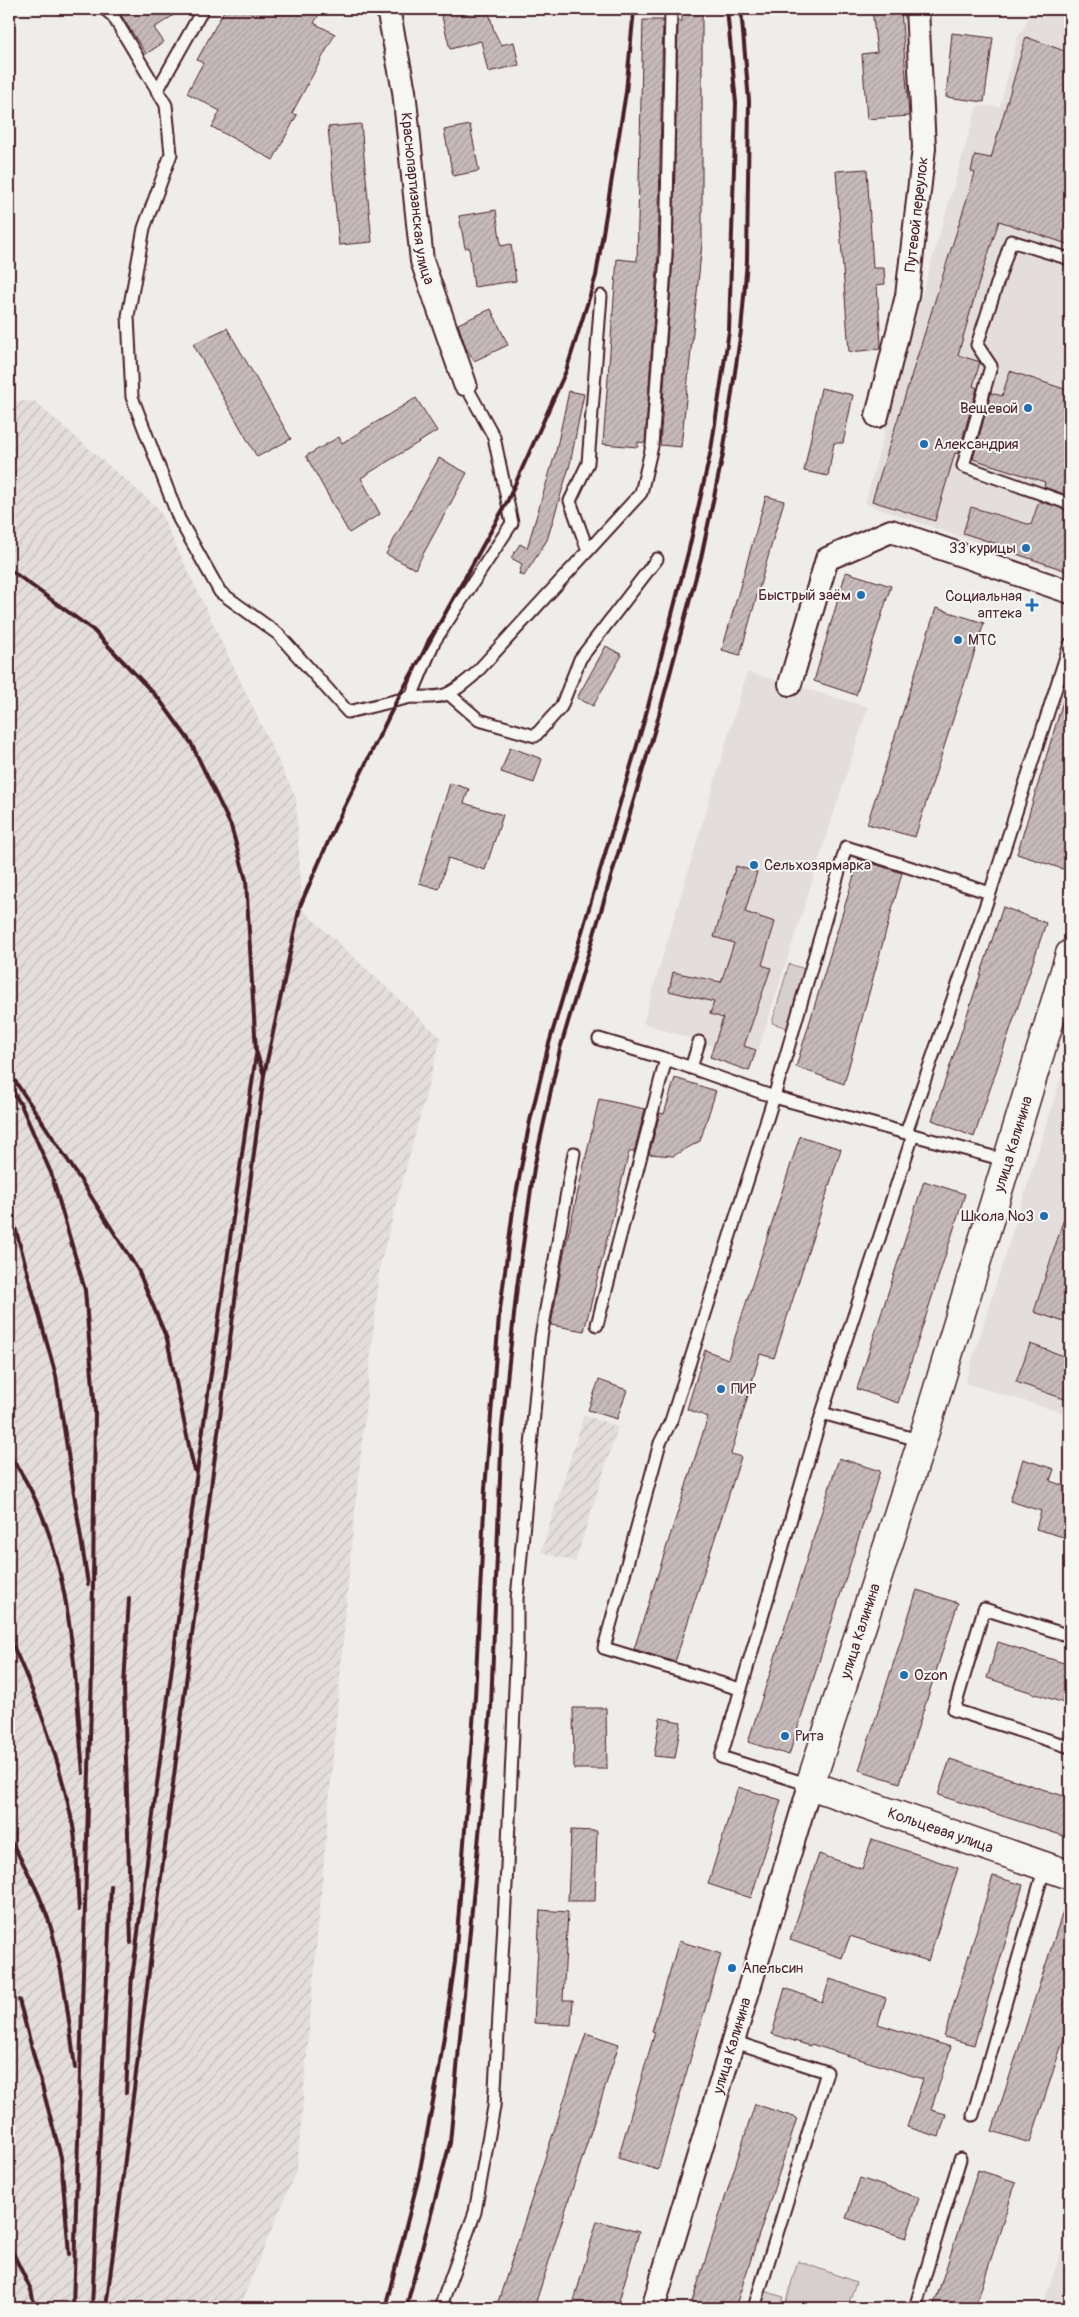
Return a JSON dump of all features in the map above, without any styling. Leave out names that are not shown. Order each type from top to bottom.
[{"type":"street","name":"Краснопартизанская улица","points":[[388,9],[404,91],[422,261],[465,384]]},
{"type":"street","name":"Путевой переулок","points":[[877,416],[907,296],[924,148],[917,9]]},
{"type":"street","points":[[790,684],[827,559],[891,531],[1070,592]]},
{"type":"street","name":"улица Калинина","points":[[653,2308],[810,1785],[922,1441],[1070,954]]},
{"type":"street","name":"Кольцевая улица","points":[[810,1785],[1070,1875]]},
{"type":"lane","points":[[105,9],[113,16],[166,105],[171,154],[144,228],[128,316],[132,397],[178,519],[220,592],[278,634],[348,712],[411,697],[430,698],[450,695],[474,676],[642,492],[652,446],[666,255],[671,9]]},
{"type":"lane","points":[[158,91],[203,9]]},
{"type":"lane","points":[[1070,259],[1011,241],[977,346],[991,366],[963,466],[1070,504]]},
{"type":"lane","points":[[588,551],[570,500],[588,463],[601,296]]},
{"type":"lane","points":[[411,697],[434,642],[512,523],[494,437],[465,384]]},
{"type":"lane","points":[[450,695],[479,720],[535,736],[561,707],[580,659],[657,559]]},
{"type":"lane","points":[[810,1785],[721,1757],[822,1413],[909,1134],[990,893],[1070,644]]},
{"type":"lane","points":[[740,1689],[604,1648],[660,1443],[671,1421],[774,1097],[846,847],[990,893]]},
{"type":"lane","points":[[600,1039],[666,1059],[774,1097],[1008,1161]]},
{"type":"lane","points":[[691,1068],[699,1042]]},
{"type":"lane","points":[[597,1325],[666,1059]]},
{"type":"lane","points":[[440,2308],[475,2212],[494,2107],[508,1846],[517,1644],[517,1599],[541,1337],[574,1153]]},
{"type":"lane","points":[[822,1413],[922,1441]]},
{"type":"lane","points":[[1070,1636],[984,1609],[954,1710],[1070,1747]]},
{"type":"lane","points":[[973,2116],[1045,1866]]},
{"type":"lane","points":[[732,2041],[827,2072],[754,2308]]},
{"type":"lane","points":[[915,2308],[960,2159]]},
{"type":"shaded area","points":[[1031,9],[1070,9],[1070,575],[865,504],[919,304],[977,106],[1000,106],[1018,36],[1026,24]]},
{"type":"shaded area","points":[[9,401],[34,401],[158,508],[296,798],[302,909],[441,1038],[380,1265],[351,1551],[297,2169],[239,2308],[9,2308]]},
{"type":"shaded area","name":"Сельхозярмарка","points":[[747,672],[868,707],[755,1060],[643,1023]]},
{"type":"shaded area","points":[[789,964],[808,970],[790,1029],[772,1023]]},
{"type":"shaded area","name":"Школа №3","points":[[1070,1049],[1070,1415],[965,1383]]},
{"type":"shaded area","points":[[584,1415],[618,1427],[575,1562],[541,1552]]},
{"type":"shaded area","points":[[1070,2225],[1070,2308],[1042,2308]]},
{"type":"shaded area","points":[[798,2261],[856,2282],[847,2308],[784,2308]]},
{"type":"shaded area","points":[[765,2291],[783,2297],[779,2308],[759,2308]]},
{"type":"building","points":[[117,9],[183,9],[154,28],[164,42],[146,54]]},
{"type":"building","points":[[225,9],[322,9],[314,23],[335,34],[292,113],[297,115],[273,160],[212,127],[220,111],[187,93],[203,63],[197,60]]},
{"type":"building","points":[[440,9],[488,9],[494,31],[501,45],[514,42],[519,65],[488,72],[481,41],[450,49]]},
{"type":"building","points":[[682,9],[702,9],[702,244],[681,447],[660,445],[673,256],[678,21],[682,21]]},
{"type":"building","points":[[872,9],[901,9],[909,116],[867,119],[862,54],[877,52]]},
{"type":"building","points":[[643,20],[663,20],[658,255],[645,443],[638,442],[638,447],[603,444],[617,259],[637,261]]},
{"type":"building","points":[[952,33],[993,38],[984,102],[946,97]]},
{"type":"building","points":[[1026,37],[1070,53],[1070,245],[999,221],[958,355],[980,362],[973,386],[977,388],[958,454],[955,453],[935,521],[872,501],[975,173],[971,171],[975,155],[991,158]]},
{"type":"building","points":[[361,124],[372,242],[339,245],[328,127]]},
{"type":"building","points":[[470,125],[479,171],[453,176],[444,130]]},
{"type":"building","points":[[867,169],[873,268],[884,268],[885,284],[877,285],[881,344],[880,349],[849,352],[836,171]]},
{"type":"building","points":[[496,210],[501,246],[511,244],[516,281],[474,287],[469,247],[465,248],[459,216]]},
{"type":"building","points":[[491,309],[508,345],[474,361],[466,348],[458,324]]},
{"type":"building","points":[[227,328],[291,439],[257,457],[193,344]]},
{"type":"building","points":[[1010,371],[1070,391],[1070,496],[1044,487],[1045,482],[973,459],[991,393],[1002,396]]},
{"type":"building","points":[[821,388],[853,395],[843,443],[834,443],[828,476],[804,471]]},
{"type":"building","points":[[569,391],[584,394],[570,464],[547,540],[524,576],[519,574],[522,564],[511,558],[520,544],[527,548],[556,451]]},
{"type":"building","points":[[416,398],[437,431],[361,478],[380,514],[349,533],[306,456],[339,437],[342,443]]},
{"type":"building","points":[[439,458],[467,473],[415,569],[386,554]]},
{"type":"building","points":[[766,496],[784,501],[740,655],[722,650]]},
{"type":"building","points":[[1039,501],[1070,511],[1070,572],[999,548],[1000,545],[963,533],[971,507],[1031,525]]},
{"type":"building","points":[[846,572],[891,586],[856,695],[814,681]]},
{"type":"building","points":[[936,608],[984,623],[915,837],[867,824]]},
{"type":"building","points":[[606,646],[622,655],[593,706],[577,698]]},
{"type":"building","points":[[1066,691],[1070,692],[1070,855],[1066,870],[1017,854]]},
{"type":"building","points":[[510,747],[542,759],[534,783],[501,772]]},
{"type":"building","points":[[450,783],[469,789],[464,803],[503,815],[485,870],[448,858],[439,889],[419,883]]},
{"type":"building","points":[[859,859],[902,873],[844,1084],[796,1067]]},
{"type":"building","points":[[736,866],[757,872],[745,912],[775,922],[762,965],[771,968],[744,1046],[756,1050],[749,1071],[710,1057],[723,1018],[710,1014],[714,1002],[669,991],[673,972],[721,982],[734,943],[714,937]]},
{"type":"building","points":[[1003,907],[1046,923],[974,1137],[932,1120]]},
{"type":"building","points":[[675,1078],[716,1091],[700,1141],[673,1156],[649,1154],[660,1113],[664,1114]]},
{"type":"building","points":[[599,1099],[645,1109],[634,1152],[629,1152],[584,1331],[551,1325],[564,1253]]},
{"type":"building","points":[[800,1136],[841,1149],[774,1358],[760,1354],[731,1454],[741,1457],[675,1662],[634,1649],[708,1417],[687,1409],[705,1350],[728,1359]]},
{"type":"building","points":[[924,1181],[965,1194],[898,1403],[857,1389]]},
{"type":"building","points":[[1067,1209],[1070,1209],[1070,1324],[1034,1312]]},
{"type":"building","points":[[1030,1344],[1070,1358],[1070,1401],[1016,1382]]},
{"type":"building","points":[[599,1380],[627,1390],[617,1419],[588,1410]]},
{"type":"building","points":[[839,1458],[880,1471],[789,1755],[748,1742]]},
{"type":"building","points":[[1023,1459],[1054,1469],[1050,1481],[1070,1488],[1070,1539],[1036,1529],[1041,1511],[1010,1501]]},
{"type":"building","points":[[917,1590],[958,1603],[900,1783],[859,1770]]},
{"type":"building","points":[[998,1642],[1070,1665],[1070,1705],[987,1678]]},
{"type":"building","points":[[573,1708],[606,1708],[607,1769],[574,1769]]},
{"type":"building","points":[[660,1718],[681,1722],[675,1758],[654,1756]]},
{"type":"building","points":[[950,1759],[1070,1798],[1070,1838],[938,1795]]},
{"type":"building","points":[[738,1787],[781,1800],[751,1898],[708,1884]]},
{"type":"building","points":[[571,1830],[597,1831],[595,1901],[568,1901]]},
{"type":"building","points":[[872,1839],[958,1868],[928,1961],[850,1936],[842,1958],[790,1940],[819,1854],[862,1869]]},
{"type":"building","points":[[993,1876],[1023,1885],[974,2045],[944,2037]]},
{"type":"building","points":[[1067,1899],[1070,1900],[1070,2019],[1030,2143],[992,2131]]},
{"type":"building","points":[[540,1910],[568,1912],[563,2000],[573,2000],[571,2025],[534,2023]]},
{"type":"building","points":[[679,1941],[721,1954],[658,2170],[618,2158],[655,2032],[652,2031]]},
{"type":"building","points":[[830,1979],[886,1998],[878,2024],[951,2047],[931,2110],[946,2114],[939,2137],[907,2127],[923,2079],[811,2044],[810,2046],[772,2034],[785,1988],[822,2002]]},
{"type":"building","points":[[586,2033],[619,2044],[534,2308],[496,2308]]},
{"type":"building","points":[[755,2104],[797,2118],[735,2308],[690,2308]]},
{"type":"building","points":[[978,2170],[1016,2182],[975,2308],[933,2308]]},
{"type":"building","points":[[860,2178],[919,2198],[906,2238],[846,2218]]},
{"type":"building","points":[[597,2221],[639,2232],[617,2308],[572,2308]]},
{"type":"railway","points":[[264,1075],[300,906],[335,826],[396,702],[507,502],[566,371],[596,276],[626,92],[634,9]]},
{"type":"railway","points":[[385,2308],[418,2180],[439,2070],[455,1962],[475,1697],[485,1489],[499,1317],[513,1210],[530,1121],[548,1047],[645,718],[689,549],[711,450],[729,331],[736,103],[727,9]]},
{"type":"railway","points":[[406,2308],[450,2143],[491,1707],[502,1427],[517,1287],[534,1168],[560,1049],[657,722],[701,558],[723,454],[741,331],[747,261],[749,101],[741,9]]},
{"type":"railway","points":[[9,569],[93,630],[159,699],[191,743],[231,826],[246,880],[256,1051],[264,1075],[106,2308]]},
{"type":"railway","points":[[132,1979],[196,1479],[256,1055]]},
{"type":"railway","points":[[9,1072],[138,1270],[167,1339],[194,1470]]},
{"type":"railway","points":[[9,1084],[21,1105],[51,1173],[85,1290],[95,1411],[92,1671],[73,2308]]},
{"type":"railway","points":[[9,1211],[56,1376],[88,1584]]},
{"type":"railway","points":[[9,1455],[30,1489],[46,1526],[58,1566],[67,1607],[73,1650],[83,1773]]},
{"type":"railway","points":[[129,1598],[124,1686],[131,1943]]},
{"type":"railway","points":[[9,1637],[47,1729],[68,1801],[75,1836],[79,1910]]},
{"type":"railway","points":[[9,1838],[38,1893],[56,1945],[63,1980],[75,2068]]},
{"type":"railway","points":[[92,2308],[111,1886]]},
{"type":"railway","points":[[126,2093],[132,1973]]},
{"type":"railway","points":[[19,2000],[61,2157],[69,2254]]},
{"type":"railway","points":[[9,2245],[31,2290],[35,2308]]},
{"type":"place","name":"Вещевой","points":[[1028,408]]},
{"type":"place","name":"Александрия","points":[[924,444]]},
{"type":"place","name":"33 курицы","points":[[1026,548]]},
{"type":"place","name":"Быстрый заём","points":[[861,595]]},
{"type":"place","name":"Социальная аптека","points":[[1032,605]]},
{"type":"place","name":"МТС","points":[[958,640]]},
{"type":"place","name":"Сельхозярмарка","points":[[754,865]]},
{"type":"place","name":"Школа №3","points":[[1044,1216]]},
{"type":"place","name":"ПИР","points":[[721,1389]]},
{"type":"place","name":"Ozon","points":[[904,1675]]},
{"type":"place","name":"Рита","points":[[785,1736]]},
{"type":"place","name":"Апельсин","points":[[732,1968]]}]
